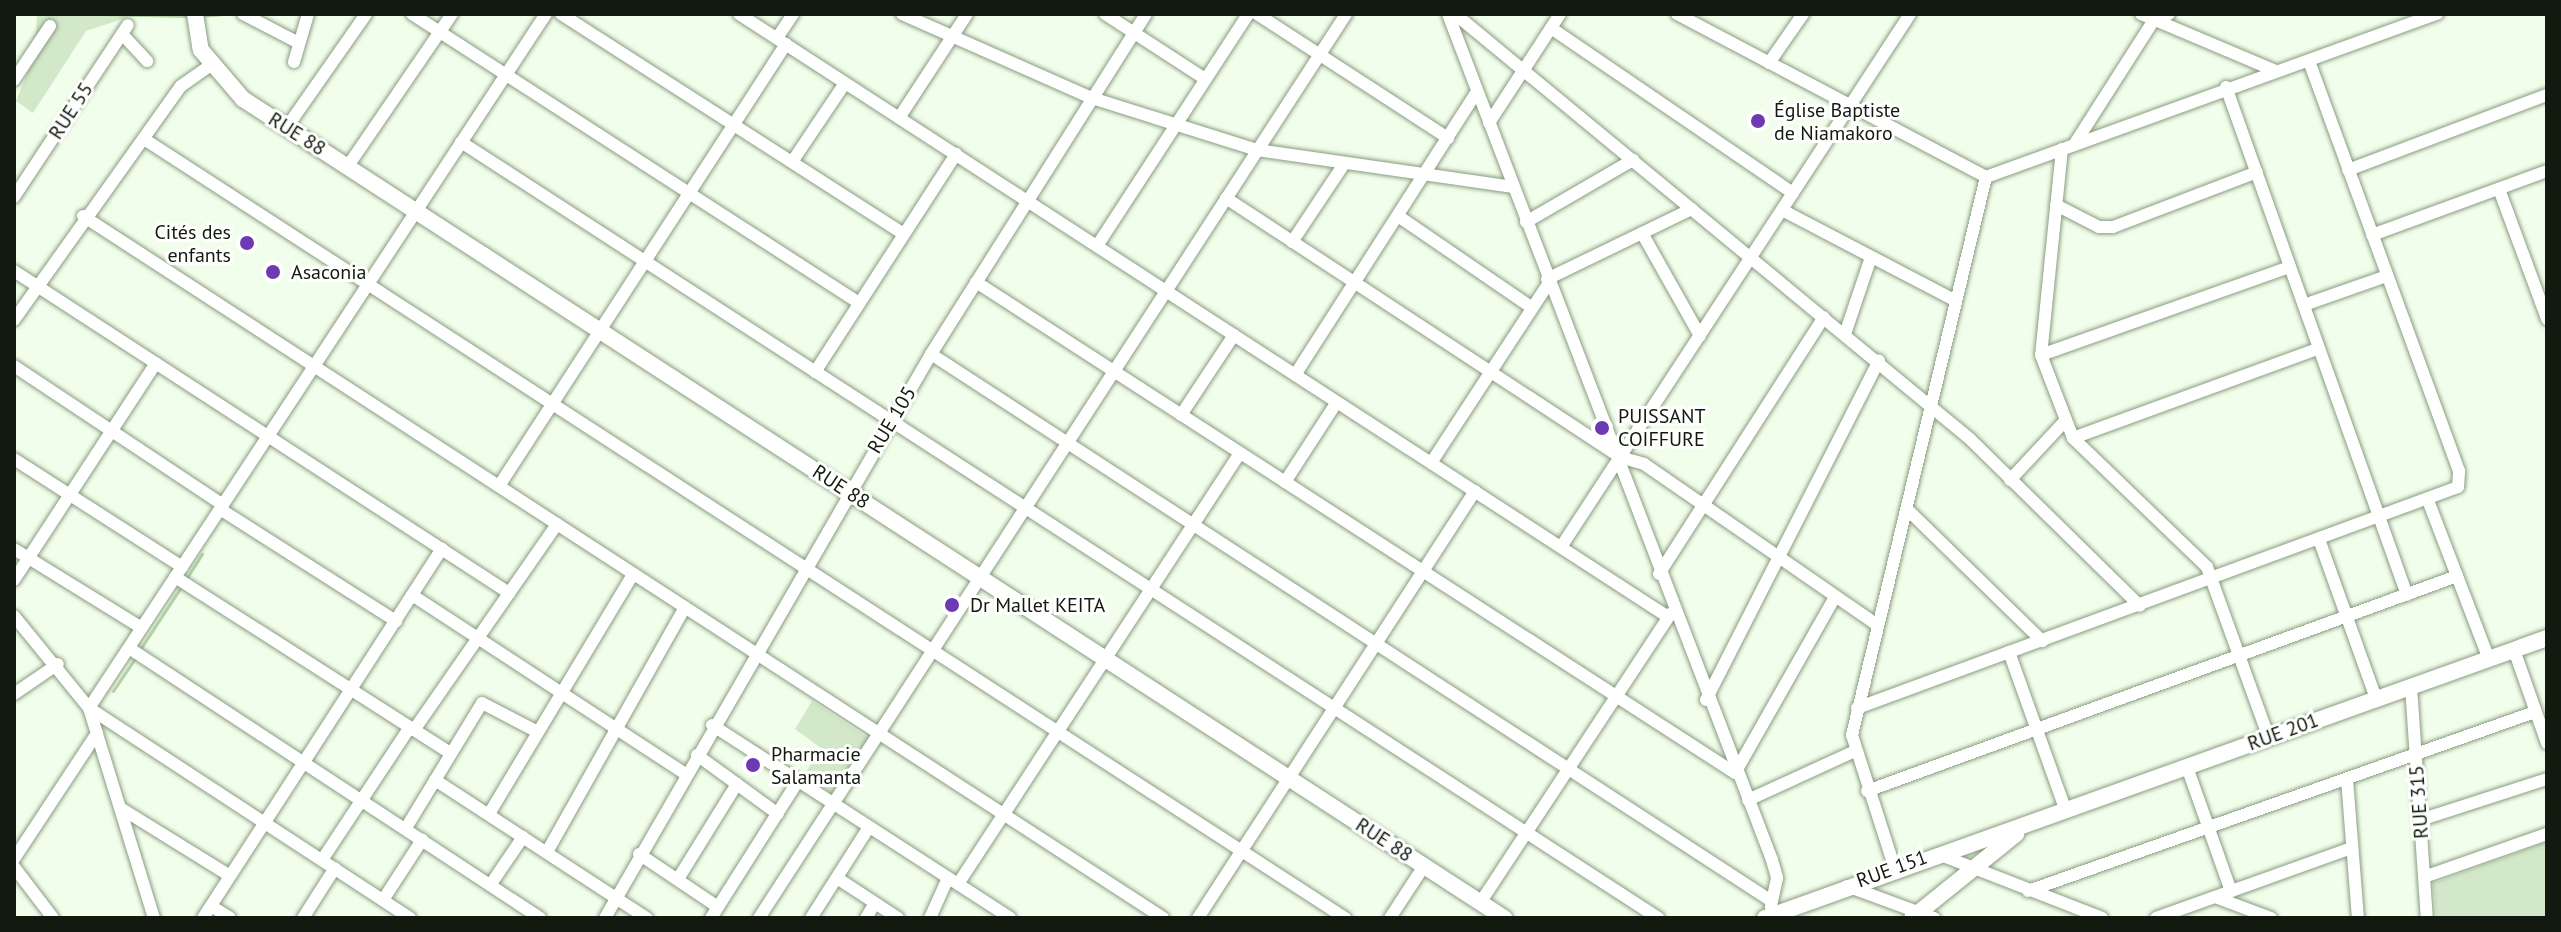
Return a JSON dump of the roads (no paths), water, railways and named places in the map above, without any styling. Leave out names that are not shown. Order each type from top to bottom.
[{"type":"main road","name":"RUE 88","points":[[195,14],[197,37],[210,66],[287,127],[1504,918]]},
{"type":"main road","name":"RUE 201","points":[[2021,830],[2066,811],[2547,638]]},
{"type":"main road","name":"RUE 151","points":[[1769,911],[1936,853],[2021,830]]},
{"type":"main road","points":[[1921,916],[2021,830]]},
{"type":"street","points":[[243,14],[299,43]]},
{"type":"street","points":[[294,62],[308,14]]},
{"type":"street","points":[[287,127],[366,14]]},
{"type":"street","points":[[412,14],[859,303]]},
{"type":"street","points":[[348,166],[452,14]]},
{"type":"street","points":[[89,708],[546,14]]},
{"type":"street","points":[[561,14],[904,234]]},
{"type":"street","points":[[739,14],[1669,614]]},
{"type":"street","points":[[499,486],[734,125],[782,41],[793,14]]},
{"type":"street","points":[[902,14],[1092,98],[1257,150],[1422,179],[1513,187]]},
{"type":"street","points":[[899,118],[967,14]]},
{"type":"street","points":[[1105,14],[1205,79]]},
{"type":"street","name":"RUE 105","points":[[605,918],[712,725],[931,354],[1146,14]]},
{"type":"street","points":[[1097,246],[1248,14]]},
{"type":"street","points":[[1257,14],[1448,138]]},
{"type":"street","points":[[759,918],[1346,14]]},
{"type":"street","points":[[931,354],[1567,767],[1769,911],[1777,878],[1748,800],[1669,614],[1620,457],[1548,281],[1448,14]]},
{"type":"street","points":[[1455,14],[1879,361],[2010,480],[2140,606]]},
{"type":"street","points":[[1489,123],[1560,14]]},
{"type":"street","points":[[1677,14],[1986,177],[2226,87],[2309,62],[2437,14]]},
{"type":"street","points":[[1561,547],[1910,14]]},
{"type":"street","points":[[1769,63],[1801,15]]},
{"type":"street","points":[[2269,738],[2207,567],[2073,438],[2041,355],[2056,205],[2068,147],[2159,15],[2276,71]]},
{"type":"street","points":[[14,80],[50,26]]},
{"type":"street","points":[[1551,28],[1793,193]]},
{"type":"street","name":"RUE 55","points":[[14,197],[125,29],[147,61]]},
{"type":"street","points":[[1857,708],[2429,503],[2458,487],[2459,471],[2309,62]]},
{"type":"street","points":[[14,320],[83,216],[181,86],[210,66]]},
{"type":"street","points":[[792,162],[845,83]]},
{"type":"street","points":[[2226,87],[2407,595]]},
{"type":"street","points":[[1295,375],[1477,92]]},
{"type":"street","points":[[2348,170],[2547,95]]},
{"type":"street","points":[[144,139],[1345,918]]},
{"type":"street","points":[[461,142],[1024,510],[1658,918]]},
{"type":"street","points":[[815,372],[956,154]]},
{"type":"street","points":[[1526,222],[1633,160]]},
{"type":"street","points":[[1292,242],[1342,167]]},
{"type":"street","points":[[2372,235],[2547,171]]},
{"type":"street","points":[[2056,205],[2099,227],[2113,227],[2257,172]]},
{"type":"street","points":[[1895,869],[1853,752],[1857,708],[1910,512],[1986,177]]},
{"type":"street","points":[[2499,189],[2547,319]]},
{"type":"street","points":[[1226,198],[1620,457],[1644,464],[1700,509],[1877,625]]},
{"type":"street","points":[[1431,463],[1548,281],[1692,209]]},
{"type":"street","points":[[1782,210],[1956,301]]},
{"type":"street","points":[[83,216],[1163,918]]},
{"type":"street","points":[[1398,216],[1531,307]]},
{"type":"street","points":[[1642,233],[1700,336]]},
{"type":"street","points":[[1845,334],[1871,257]]},
{"type":"street","points":[[2041,355],[2290,267]]},
{"type":"street","points":[[14,271],[509,593]]},
{"type":"street","points":[[2304,305],[2387,276]]},
{"type":"street","points":[[976,282],[1735,773]]},
{"type":"street","points":[[1659,574],[1824,317]]},
{"type":"street","points":[[1181,415],[1234,335]]},
{"type":"street","points":[[2073,438],[2318,349]]},
{"type":"street","points":[[1706,700],[1879,361]]},
{"type":"street","points":[[14,580],[156,363]]},
{"type":"street","points":[[14,366],[396,621]]},
{"type":"street","points":[[1285,482],[1337,402]]},
{"type":"street","points":[[2010,480],[2065,421]]},
{"type":"street","points":[[930,918],[953,881],[1005,815],[1240,453]]},
{"type":"street","points":[[14,459],[179,572],[190,586],[450,753]]},
{"type":"street","points":[[1198,918],[1475,491]]},
{"type":"street","points":[[2429,503],[2489,659]]},
{"type":"street","points":[[1910,512],[2042,641]]},
{"type":"street","points":[[322,860],[557,524]]},
{"type":"street","points":[[2320,542],[2376,698]]},
{"type":"street","points":[[14,549],[142,628]]},
{"type":"street","points":[[203,918],[442,549]]},
{"type":"street","points":[[489,814],[559,691],[633,574]]},
{"type":"street","points":[[1867,791],[2457,576]]},
{"type":"street","points":[[412,595],[686,774]]},
{"type":"street","points":[[1735,773],[1835,597]]},
{"type":"street","points":[[547,852],[613,726],[685,607]]},
{"type":"street","points":[[1480,903],[1613,695],[1669,614]]},
{"type":"street","points":[[14,616],[58,664],[89,708],[154,918]]},
{"type":"street","points":[[129,648],[540,918]]},
{"type":"street","points":[[2514,650],[2547,743]]},
{"type":"street","points":[[2009,652],[2066,811]]},
{"type":"street","points":[[14,694],[58,664]]},
{"type":"street","name":"RUE 315","points":[[2411,686],[2427,918]]},
{"type":"street","points":[[406,828],[482,703],[536,731]]},
{"type":"street","points":[[89,708],[410,918]]},
{"type":"street","points":[[2028,891],[2535,712]]},
{"type":"street","points":[[712,725],[1010,918]]},
{"type":"street","points":[[14,859],[97,733]]},
{"type":"street","points":[[1748,800],[1853,752]]},
{"type":"street","points":[[697,755],[778,814]]},
{"type":"street","points":[[2187,767],[2231,891]]},
{"type":"street","points":[[2347,779],[2358,918]]},
{"type":"street","points":[[2420,820],[2547,779]]},
{"type":"street","points":[[435,780],[647,918]]},
{"type":"street","points":[[639,854],[678,879],[715,912],[798,781]]},
{"type":"street","points":[[678,879],[737,784]]},
{"type":"street","points":[[122,809],[230,876]]},
{"type":"street","points":[[811,918],[869,827]]},
{"type":"street","points":[[2424,877],[2547,834]]},
{"type":"street","points":[[491,884],[523,837]]},
{"type":"street","points":[[383,900],[422,840]]},
{"type":"street","points":[[2156,918],[2352,848]]},
{"type":"street","points":[[1936,853],[2096,917]]},
{"type":"street","points":[[1390,918],[1424,866]]},
{"type":"street","points":[[14,867],[53,918]]},
{"type":"street","points":[[310,916],[335,868]]},
{"type":"street","points":[[837,878],[898,918]]},
{"type":"street","points":[[1846,886],[1921,916]]},
{"type":"street","points":[[2215,897],[2271,918]]},
{"type":"street","points":[[866,918],[875,903]]},
{"type":"street","points":[[211,906],[230,918]]},
{"type":"waterway","points":[[97,14],[188,16]]},
{"type":"waterway","points":[[200,16],[221,14]]},
{"type":"waterway","points":[[185,581],[202,554]]},
{"type":"waterway","points":[[139,651],[181,587]]},
{"type":"waterway","points":[[113,691],[135,658]]},
{"type":"place","name":"Église Baptiste de Niamakoro","points":[[1758,121]]},
{"type":"place","name":"Cités des enfants","points":[[247,243]]},
{"type":"place","name":"Asaconia","points":[[273,272]]},
{"type":"place","name":"PUISSANT COIFFURE","points":[[1602,428]]},
{"type":"place","name":"Dr Mallet KEITA","points":[[952,605]]},
{"type":"place","name":"Pharmacie Salamanta","points":[[753,765]]}]
